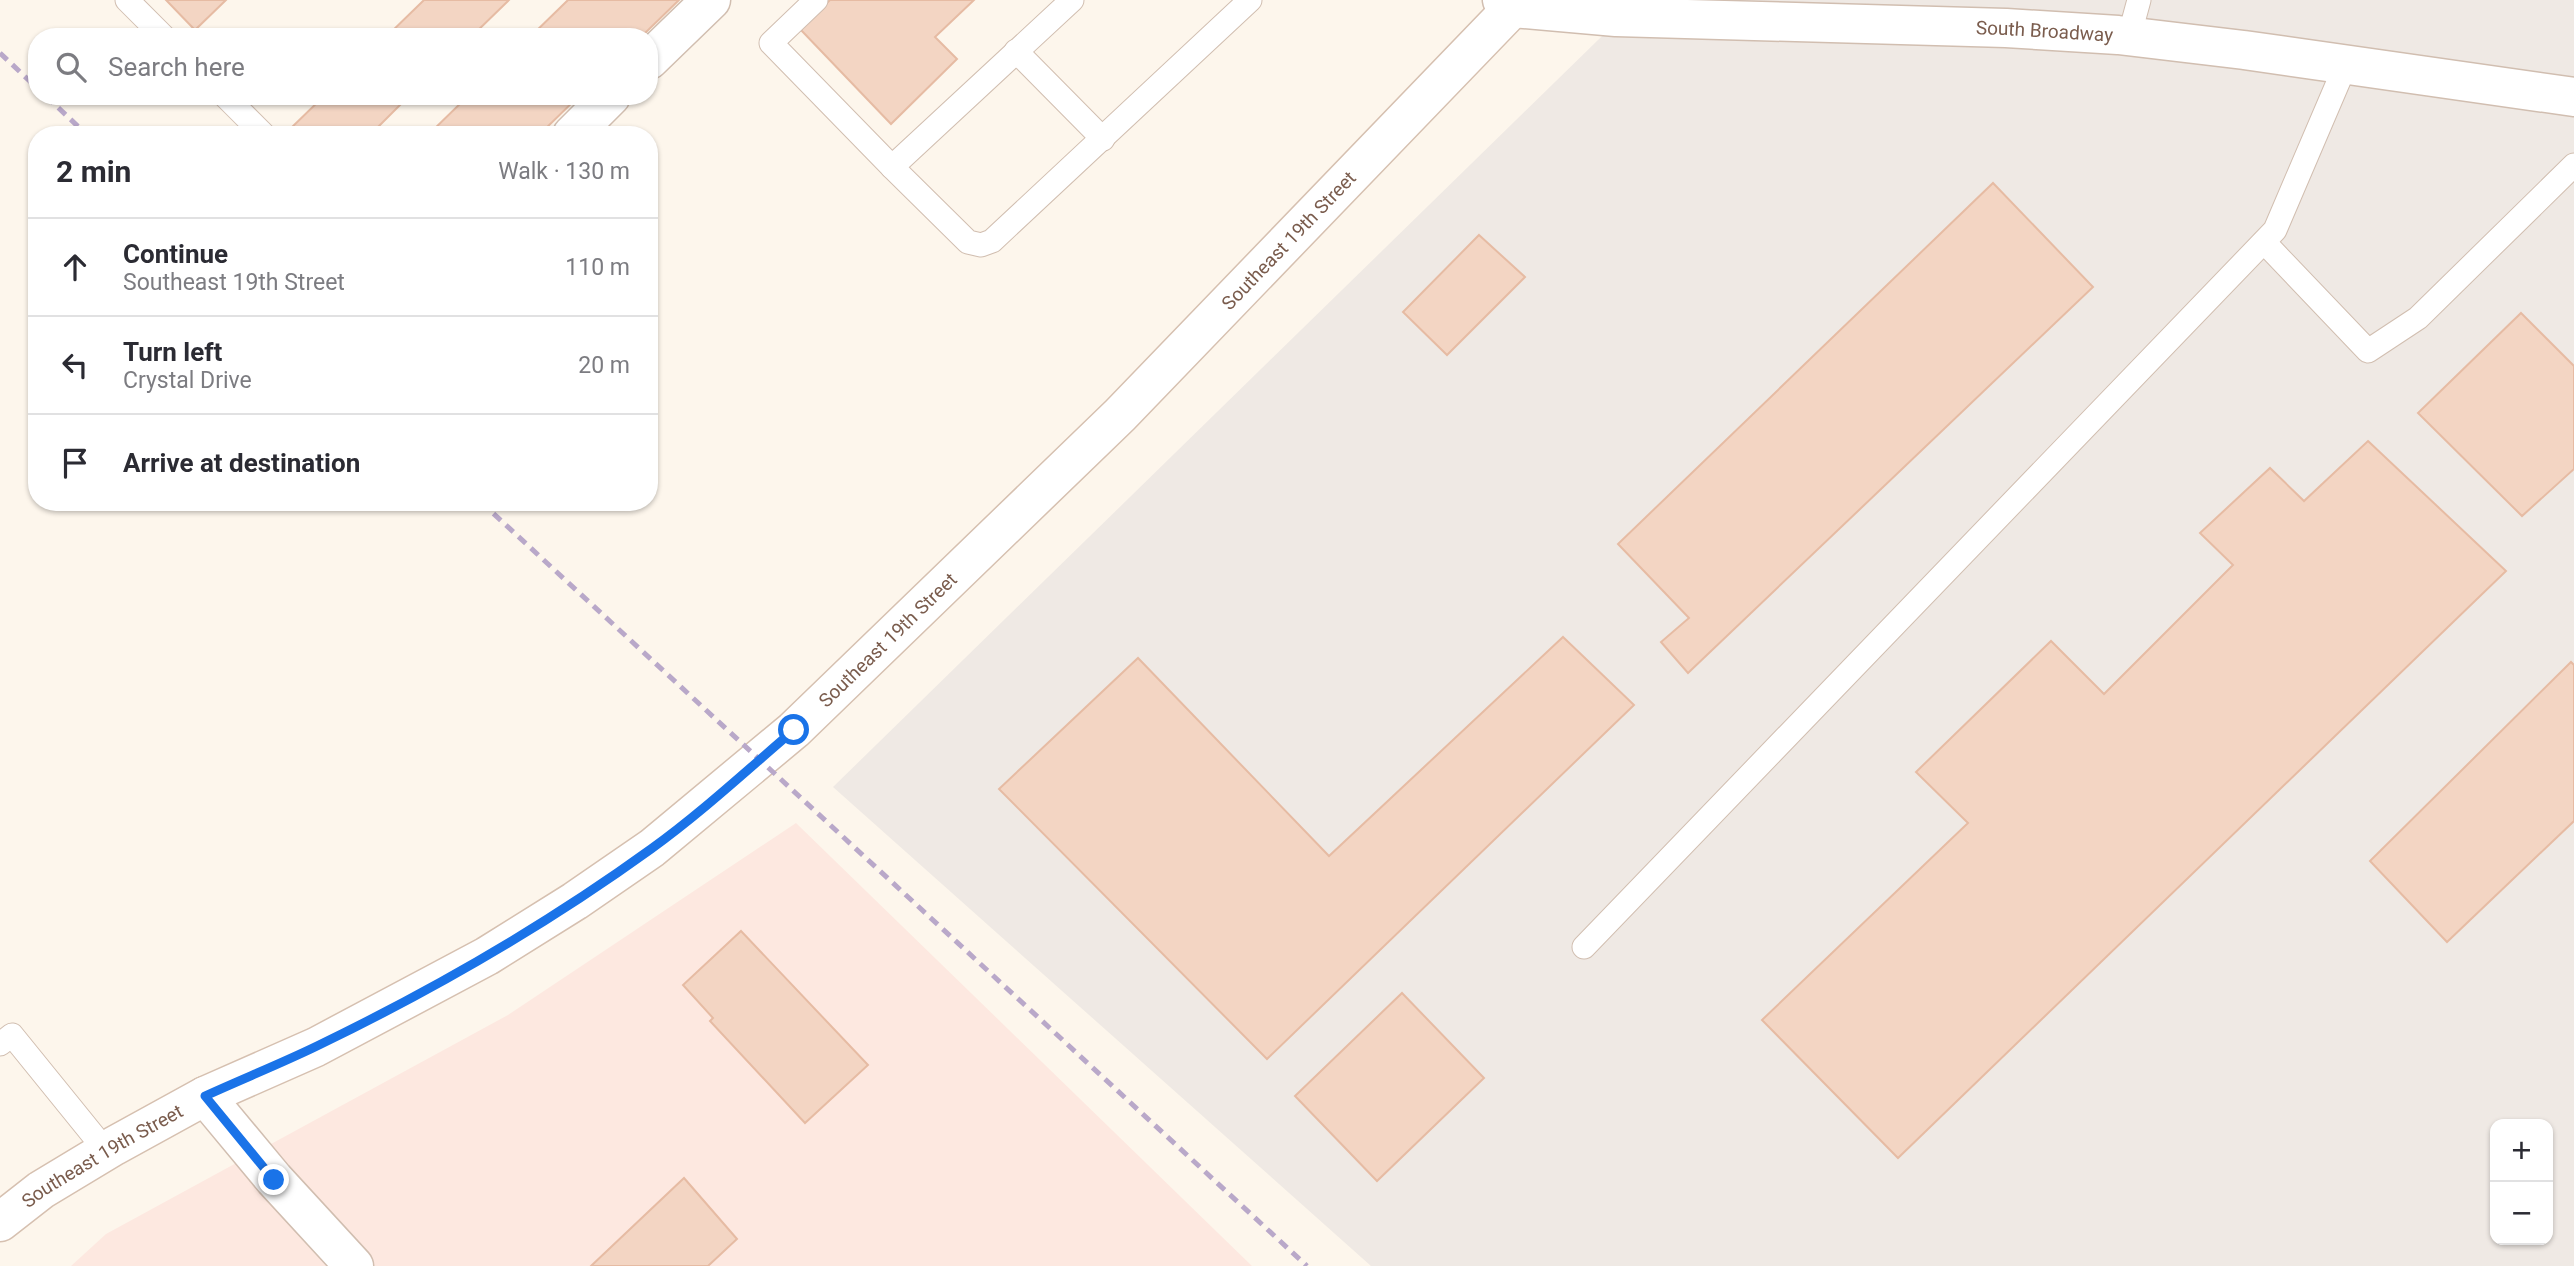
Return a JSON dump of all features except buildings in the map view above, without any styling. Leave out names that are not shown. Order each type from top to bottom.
[{"type":"main road","points":[[658,51],[711,0]]},
{"type":"main road","points":[[1950,0],[2123,36]]},
{"type":"main road","name":"South Broadway","points":[[1511,3],[1616,17],[2006,28],[2123,36],[2346,64],[2574,97]]},
{"type":"main road","name":"Southeast 19th Street","points":[[0,1222],[41,1190],[205,1096],[316,1047],[487,956],[575,901],[652,848],[722,792],[794,730],[1121,415],[1511,3]]},
{"type":"main road","points":[[581,126],[602,105]]},
{"type":"main road","points":[[205,1096],[274,1180],[354,1266]]},
{"type":"lane","points":[[127,0],[155,28]]},
{"type":"lane","points":[[816,0],[772,43],[891,167],[968,242],[981,246],[992,241],[1250,0]]},
{"type":"lane","points":[[891,167],[1072,0]]},
{"type":"lane","points":[[2123,36],[2139,0]]},
{"type":"lane","points":[[1016,51],[1103,139]]},
{"type":"lane","points":[[1584,947],[2275,230],[2346,64]]},
{"type":"lane","points":[[234,105],[255,126]]},
{"type":"lane","points":[[2264,242],[2368,351],[2418,318],[2574,165]]},
{"type":"lane","points":[[4,1034],[106,1151]]},
{"type":"shaded area","points":[[1639,0],[2574,0],[2574,1266],[1371,1266],[833,787]]},
{"type":"shaded area","points":[[796,823],[1252,1266],[71,1266],[106,1234],[508,1015]]},
{"type":"railway","points":[[0,53],[28,79]]},
{"type":"railway","points":[[55,105],[78,126]]},
{"type":"railway","points":[[491,511],[1307,1266]]},
{"type":"route","points":[[274,1180],[205,1096],[316,1047],[487,956],[575,901],[652,848],[794,730]]}]
